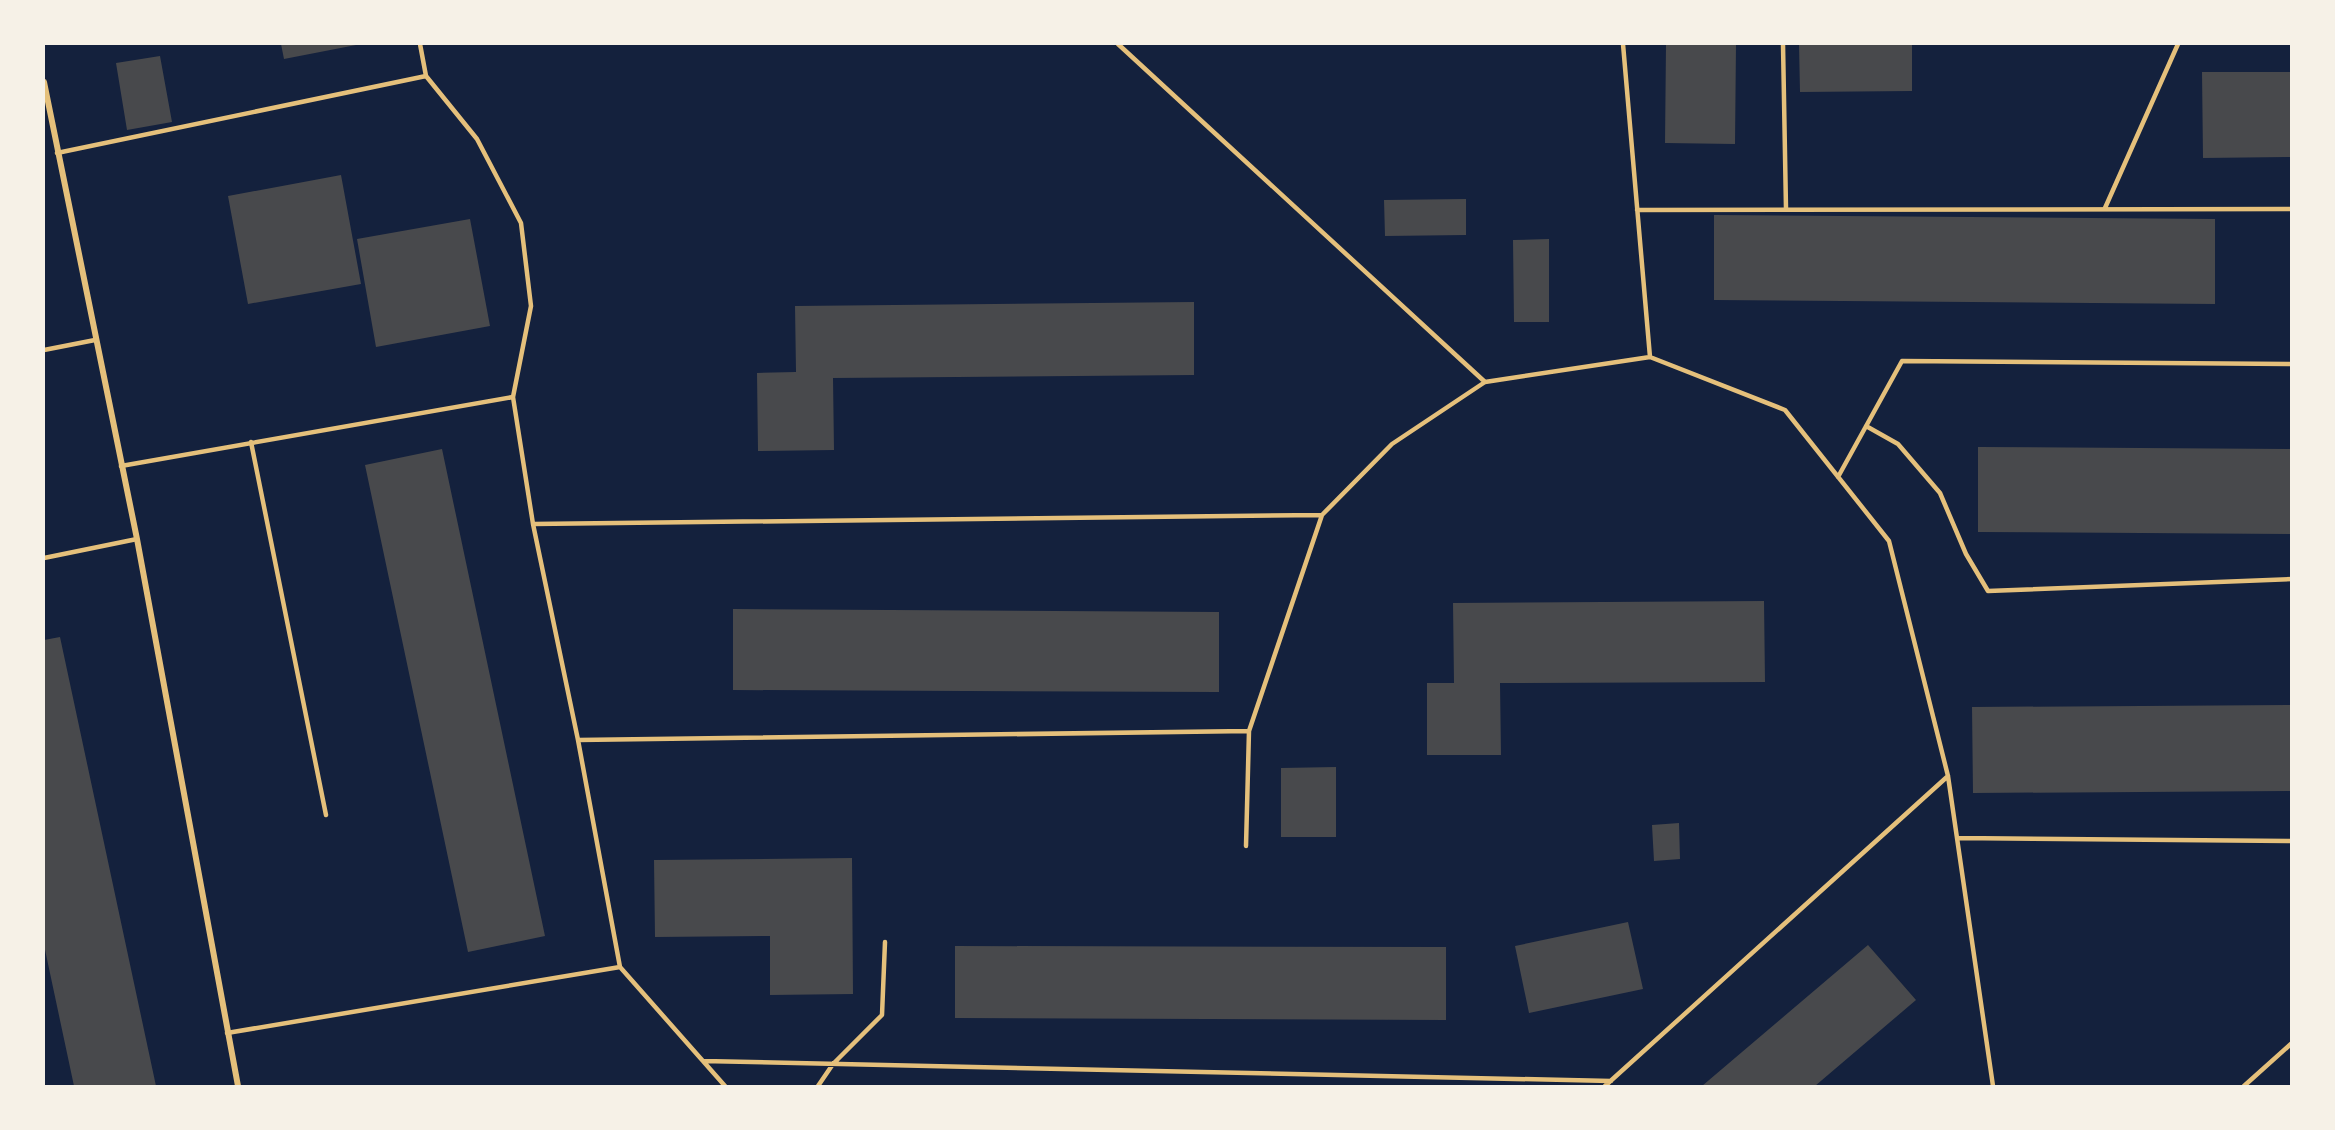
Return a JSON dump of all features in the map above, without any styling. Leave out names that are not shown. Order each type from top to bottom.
[{"type":"street","points":[[44,82],[136,539],[238,1086]]},
{"type":"lane","points":[[420,44],[426,76],[477,139],[521,223],[531,306],[513,397],[533,524],[578,740],[620,967],[725,1086]]},
{"type":"lane","points":[[1118,44],[1485,382]]},
{"type":"lane","points":[[1623,44],[1650,357]]},
{"type":"lane","points":[[1783,44],[1786,209]]},
{"type":"lane","points":[[2105,208],[2178,44]]},
{"type":"lane","points":[[57,153],[426,76]]},
{"type":"lane","points":[[1637,210],[2292,209]]},
{"type":"lane","points":[[44,351],[95,340]]},
{"type":"lane","points":[[1246,846],[1249,731],[1322,515],[1392,444],[1485,382],[1650,357],[1785,410],[1889,542],[1948,776],[1994,1086]]},
{"type":"lane","points":[[1838,477],[1902,360],[2292,364]]},
{"type":"lane","points":[[121,466],[513,397]]},
{"type":"lane","points":[[1866,426],[1898,444],[1940,493],[1966,554],[1988,591],[2292,579]]},
{"type":"lane","points":[[251,442],[326,815]]},
{"type":"lane","points":[[533,524],[1322,515]]},
{"type":"lane","points":[[44,558],[136,539]]},
{"type":"lane","points":[[578,740],[1249,731]]},
{"type":"lane","points":[[1605,1086],[1948,776]]},
{"type":"lane","points":[[1957,838],[2292,841]]},
{"type":"lane","points":[[818,1086],[833,1064],[882,1015],[885,942]]},
{"type":"lane","points":[[227,1033],[620,967]]},
{"type":"lane","points":[[2244,1086],[2292,1043]]},
{"type":"lane","points":[[703,1061],[1611,1081]]},
{"type":"building","points":[[281,44],[356,44],[356,45],[284,59]]},
{"type":"building","points":[[1666,44],[1736,44],[1735,144],[1665,143]]},
{"type":"building","points":[[1799,44],[1912,44],[1912,91],[1800,92]]},
{"type":"building","points":[[160,56],[172,122],[127,130],[116,63]]},
{"type":"building","points":[[2202,72],[2292,72],[2292,157],[2203,158]]},
{"type":"building","points":[[341,175],[361,284],[248,304],[228,196]]},
{"type":"building","points":[[1466,199],[1466,235],[1385,236],[1384,200]]},
{"type":"building","points":[[1714,215],[2215,219],[2215,304],[1714,300]]},
{"type":"building","points":[[470,219],[490,326],[376,347],[357,239]]},
{"type":"building","points":[[1549,239],[1549,322],[1514,322],[1513,240]]},
{"type":"building","points":[[1194,302],[1194,375],[833,378],[834,450],[758,451],[757,373],[796,372],[795,306]]},
{"type":"building","points":[[1978,447],[2292,449],[2292,534],[1978,532]]},
{"type":"building","points":[[442,449],[545,936],[468,952],[365,465]]},
{"type":"building","points":[[1764,601],[1765,682],[1500,683],[1501,755],[1427,755],[1427,683],[1454,683],[1453,603]]},
{"type":"building","points":[[733,609],[1219,612],[1219,692],[733,690]]},
{"type":"building","points":[[60,637],[156,1086],[74,1086],[44,945],[44,640]]},
{"type":"building","points":[[2292,705],[2292,791],[1973,793],[1972,707]]},
{"type":"building","points":[[1336,767],[1336,837],[1281,837],[1281,768]]},
{"type":"building","points":[[1679,823],[1680,859],[1654,861],[1652,825]]},
{"type":"building","points":[[852,858],[853,994],[770,995],[770,936],[655,937],[654,860]]},
{"type":"building","points":[[1628,922],[1643,989],[1529,1013],[1515,946]]},
{"type":"building","points":[[1868,945],[1916,1000],[1815,1086],[1702,1086]]},
{"type":"building","points":[[955,946],[1446,947],[1446,1020],[955,1018]]}]
